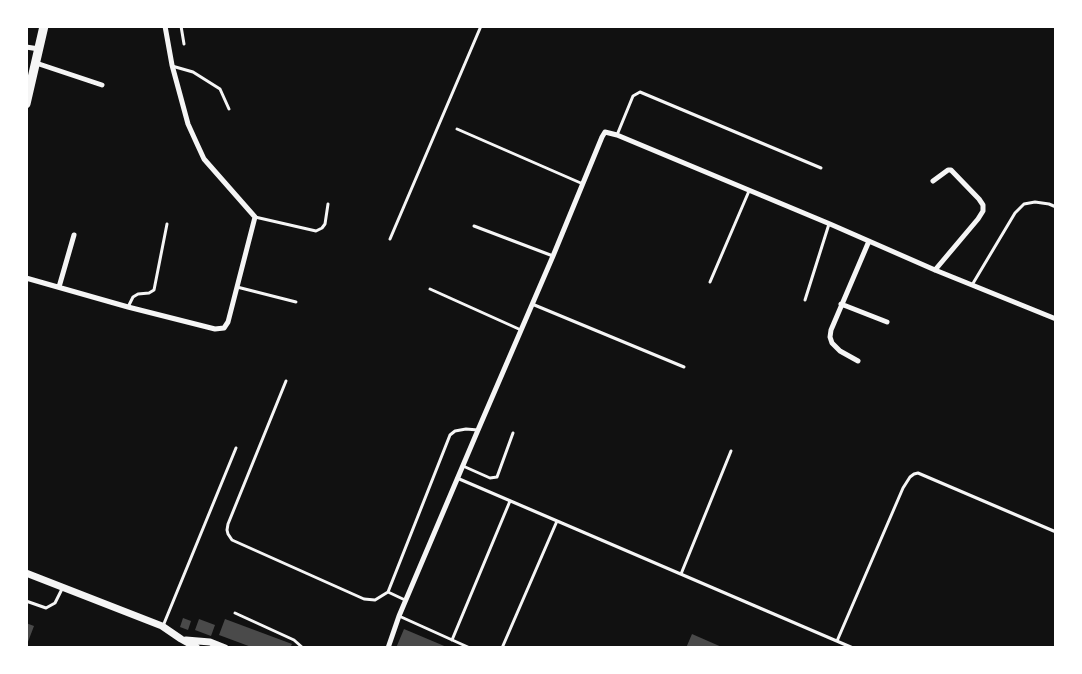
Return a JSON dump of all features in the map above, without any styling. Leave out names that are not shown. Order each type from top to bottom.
[{"type":"main road","points":[[26,104],[44,26]]},
{"type":"street","points":[[26,278],[194,324],[221,329],[228,322],[255,217],[204,159],[188,124],[172,65],[165,26]]},
{"type":"street","points":[[26,47],[39,49]]},
{"type":"street","points":[[36,63],[102,85]]},
{"type":"street","points":[[388,648],[399,616],[462,466],[554,256],[603,134],[607,132],[830,224],[934,270],[1056,319]]},
{"type":"street","points":[[933,182],[948,170],[952,170],[983,205],[983,211],[978,219],[934,270]]},
{"type":"street","points":[[60,287],[74,235]]},
{"type":"street","points":[[858,361],[840,351],[832,343],[830,337],[841,304],[869,241]]},
{"type":"street","points":[[841,304],[887,322]]},
{"type":"street","points":[[26,573],[162,626],[197,648]]},
{"type":"street","points":[[181,639],[224,648]]},
{"type":"lane","points":[[181,26],[184,44]]},
{"type":"lane","points":[[390,239],[481,26]]},
{"type":"lane","points":[[172,65],[193,72],[220,89],[228,109]]},
{"type":"lane","points":[[617,136],[633,96],[640,92],[821,168]]},
{"type":"lane","points":[[457,129],[584,184]]},
{"type":"lane","points":[[710,282],[749,191]]},
{"type":"lane","points":[[972,285],[1015,212],[1024,204],[1036,202],[1056,207]]},
{"type":"lane","points":[[255,217],[316,231],[325,224],[328,204]]},
{"type":"lane","points":[[128,306],[138,294],[149,293],[154,290],[167,224]]},
{"type":"lane","points":[[805,300],[830,224]]},
{"type":"lane","points":[[474,226],[554,256]]},
{"type":"lane","points":[[237,287],[296,302]]},
{"type":"lane","points":[[430,289],[520,330]]},
{"type":"lane","points":[[532,304],[684,367]]},
{"type":"lane","points":[[286,382],[228,524],[228,534],[232,540],[364,599],[374,600],[388,592],[450,435],[455,431],[466,429],[478,430]]},
{"type":"lane","points":[[462,466],[490,478],[497,477],[512,433]]},
{"type":"lane","points":[[162,626],[236,448]]},
{"type":"lane","points":[[681,574],[731,451]]},
{"type":"lane","points":[[837,641],[903,488],[914,474],[918,473],[1056,532]]},
{"type":"lane","points":[[457,478],[853,648]]},
{"type":"lane","points":[[452,640],[510,501]]},
{"type":"lane","points":[[502,648],[557,521]]},
{"type":"lane","points":[[26,601],[46,608],[55,603],[63,587]]},
{"type":"lane","points":[[388,592],[406,600]]},
{"type":"lane","points":[[234,613],[294,640],[303,648]]},
{"type":"lane","points":[[399,616],[470,648]]},
{"type":"building","points":[[183,618],[191,621],[188,630],[180,627]]},
{"type":"building","points":[[199,619],[215,625],[211,636],[195,630]]},
{"type":"building","points":[[225,619],[292,644],[290,648],[254,648],[219,635]]},
{"type":"building","points":[[26,623],[34,626],[26,647]]},
{"type":"building","points":[[404,629],[449,648],[396,648]]},
{"type":"building","points":[[692,634],[724,648],[686,648]]}]
